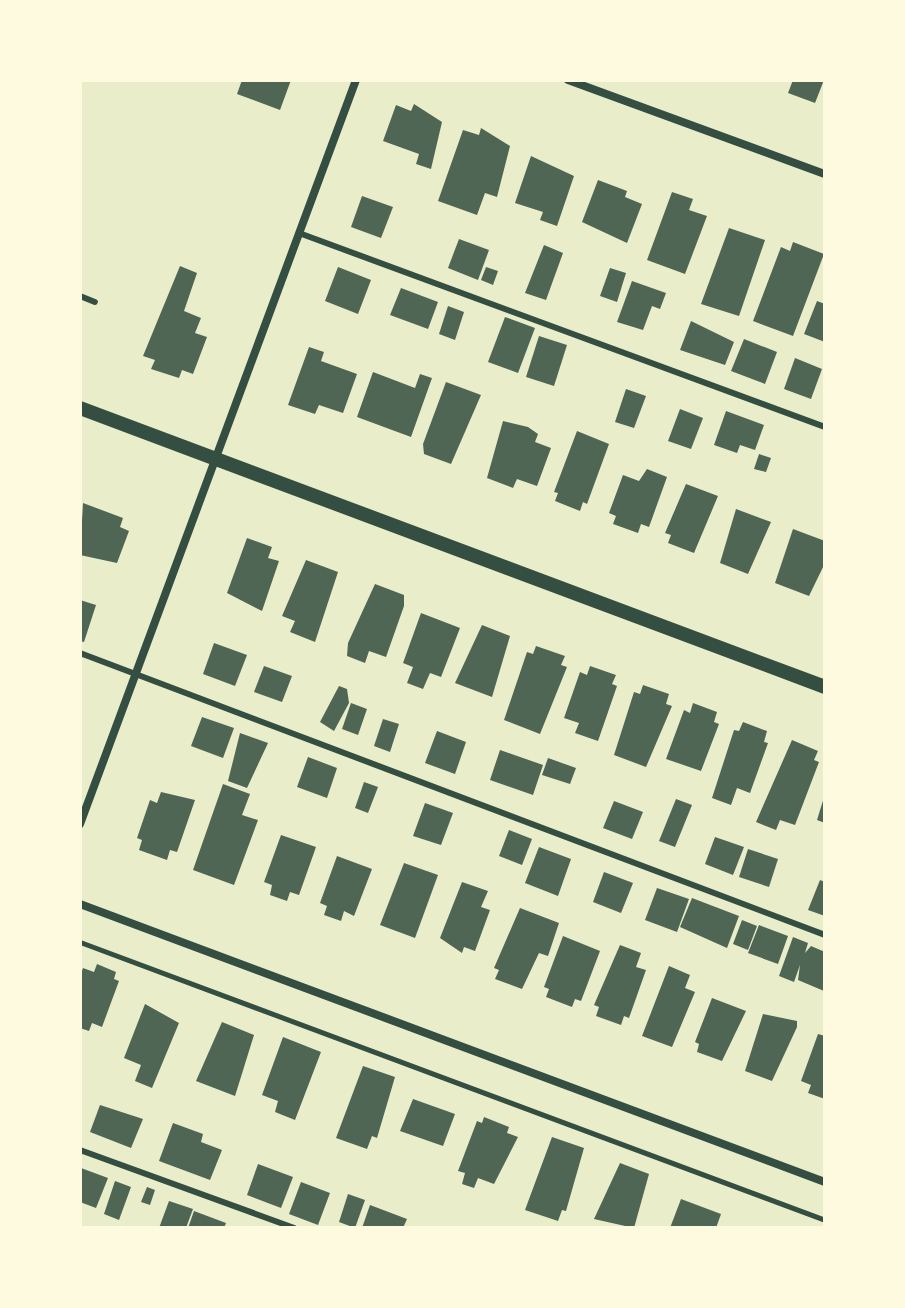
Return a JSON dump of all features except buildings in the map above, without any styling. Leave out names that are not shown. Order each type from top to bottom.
[{"type":"street","points":[[80,824],[356,80]]},
{"type":"street","points":[[568,80],[825,174]]},
{"type":"street","points":[[80,408],[825,687]]},
{"type":"street","points":[[80,904],[825,1182]]},
{"type":"lane","points":[[299,233],[825,427]]},
{"type":"lane","points":[[80,296],[95,302]]},
{"type":"lane","points":[[80,653],[825,935]]},
{"type":"lane","points":[[80,1150],[294,1228]]},
{"type":"path","points":[[80,942],[825,1220]]}]
